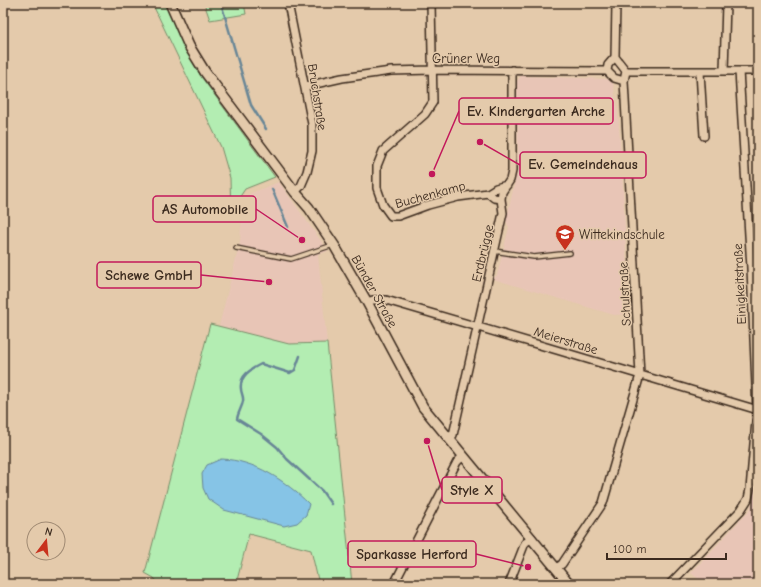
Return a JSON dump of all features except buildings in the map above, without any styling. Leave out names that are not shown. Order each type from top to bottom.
[{"type":"main road","name":"Bünder Straße","points":[[170,3],[189,46],[205,72],[295,192],[309,208],[334,245],[367,302],[423,407],[569,584]]},
{"type":"street","name":"Bruchstraße","points":[[288,3],[306,86],[312,124],[312,151],[307,172],[301,186],[295,192]]},
{"type":"street","points":[[431,3],[433,70]]},
{"type":"street","points":[[616,3],[615,57],[626,71],[758,71]]},
{"type":"street","points":[[724,71],[726,3]]},
{"type":"street","points":[[615,57],[608,65],[607,71],[614,78],[624,81]]},
{"type":"street","name":"Buchenkamp","points":[[433,70],[433,102],[425,114],[383,150],[377,166],[377,188],[383,205],[392,216],[398,216],[458,197],[488,193]]},
{"type":"street","name":"Erdbrügge","points":[[450,439],[453,435],[503,212],[501,199],[502,192],[510,180],[512,171],[512,70]]},
{"type":"street","name":"Grüner Weg","points":[[306,86],[342,78],[391,71],[607,71]]},
{"type":"street","name":"Schulstraße","points":[[557,568],[562,564],[603,503],[640,374],[624,81],[626,71]]},
{"type":"street","name":"Einigkeitstraße","points":[[670,584],[741,510],[748,499],[750,489],[758,410],[754,268],[739,71]]},
{"type":"street","points":[[700,72],[704,136]]},
{"type":"street","points":[[501,199],[494,198],[488,193],[496,188],[507,185]]},
{"type":"street","name":"Meierstraße","points":[[367,302],[372,300],[386,300],[758,410]]},
{"type":"street","points":[[394,584],[457,462],[464,456]]},
{"type":"street","points":[[509,584],[525,543],[532,538]]},
{"type":"lane","points":[[236,248],[291,259],[334,245]]},
{"type":"lane","points":[[494,251],[534,257],[570,253]]},
{"type":"shaded area","points":[[521,76],[607,79],[613,83],[618,112],[629,314],[614,315],[493,279],[497,275],[509,227],[506,221],[518,168],[517,81]]},
{"type":"shaded area","points":[[279,182],[328,251],[318,255],[327,343],[289,344],[219,326],[240,242],[243,200],[251,193]]},
{"type":"shaded area","points":[[758,455],[758,584],[705,584],[691,573],[751,508]]},
{"type":"green space","points":[[152,3],[165,3],[178,34],[202,78],[275,177],[245,189],[239,198],[236,217],[231,216],[230,178],[221,147]]},
{"type":"green space","points":[[204,3],[244,3],[246,14],[210,20]]},
{"type":"green space","points":[[210,324],[289,344],[327,343],[352,584],[319,584],[311,550],[249,534],[236,584],[159,584],[154,578],[145,573]]},
{"type":"water","points":[[221,459],[246,463],[269,473],[280,480],[309,504],[306,515],[297,523],[284,526],[224,510],[208,499],[203,488],[202,474],[207,465]]},
{"type":"waterway","points":[[221,3],[251,105],[266,129]]},
{"type":"waterway","points":[[272,189],[288,227]]},
{"type":"waterway","points":[[300,356],[295,370],[290,373],[261,364],[246,374],[241,384],[243,400],[237,419],[261,434],[277,447],[287,459],[322,491],[331,504]]},
{"type":"place","name":"Ev. Gemeindehaus","points":[[480,142]]},
{"type":"place","name":"Ev. Kindergarten Arche","points":[[432,174]]},
{"type":"place","name":"AS Automobile","points":[[302,240]]},
{"type":"place","name":"Wittekindschule","points":[[565,251]]},
{"type":"place","name":"Schewe GmbH","points":[[269,282]]},
{"type":"place","name":"Style X","points":[[427,441]]},
{"type":"place","name":"Sparkasse Herford","points":[[528,567]]}]
